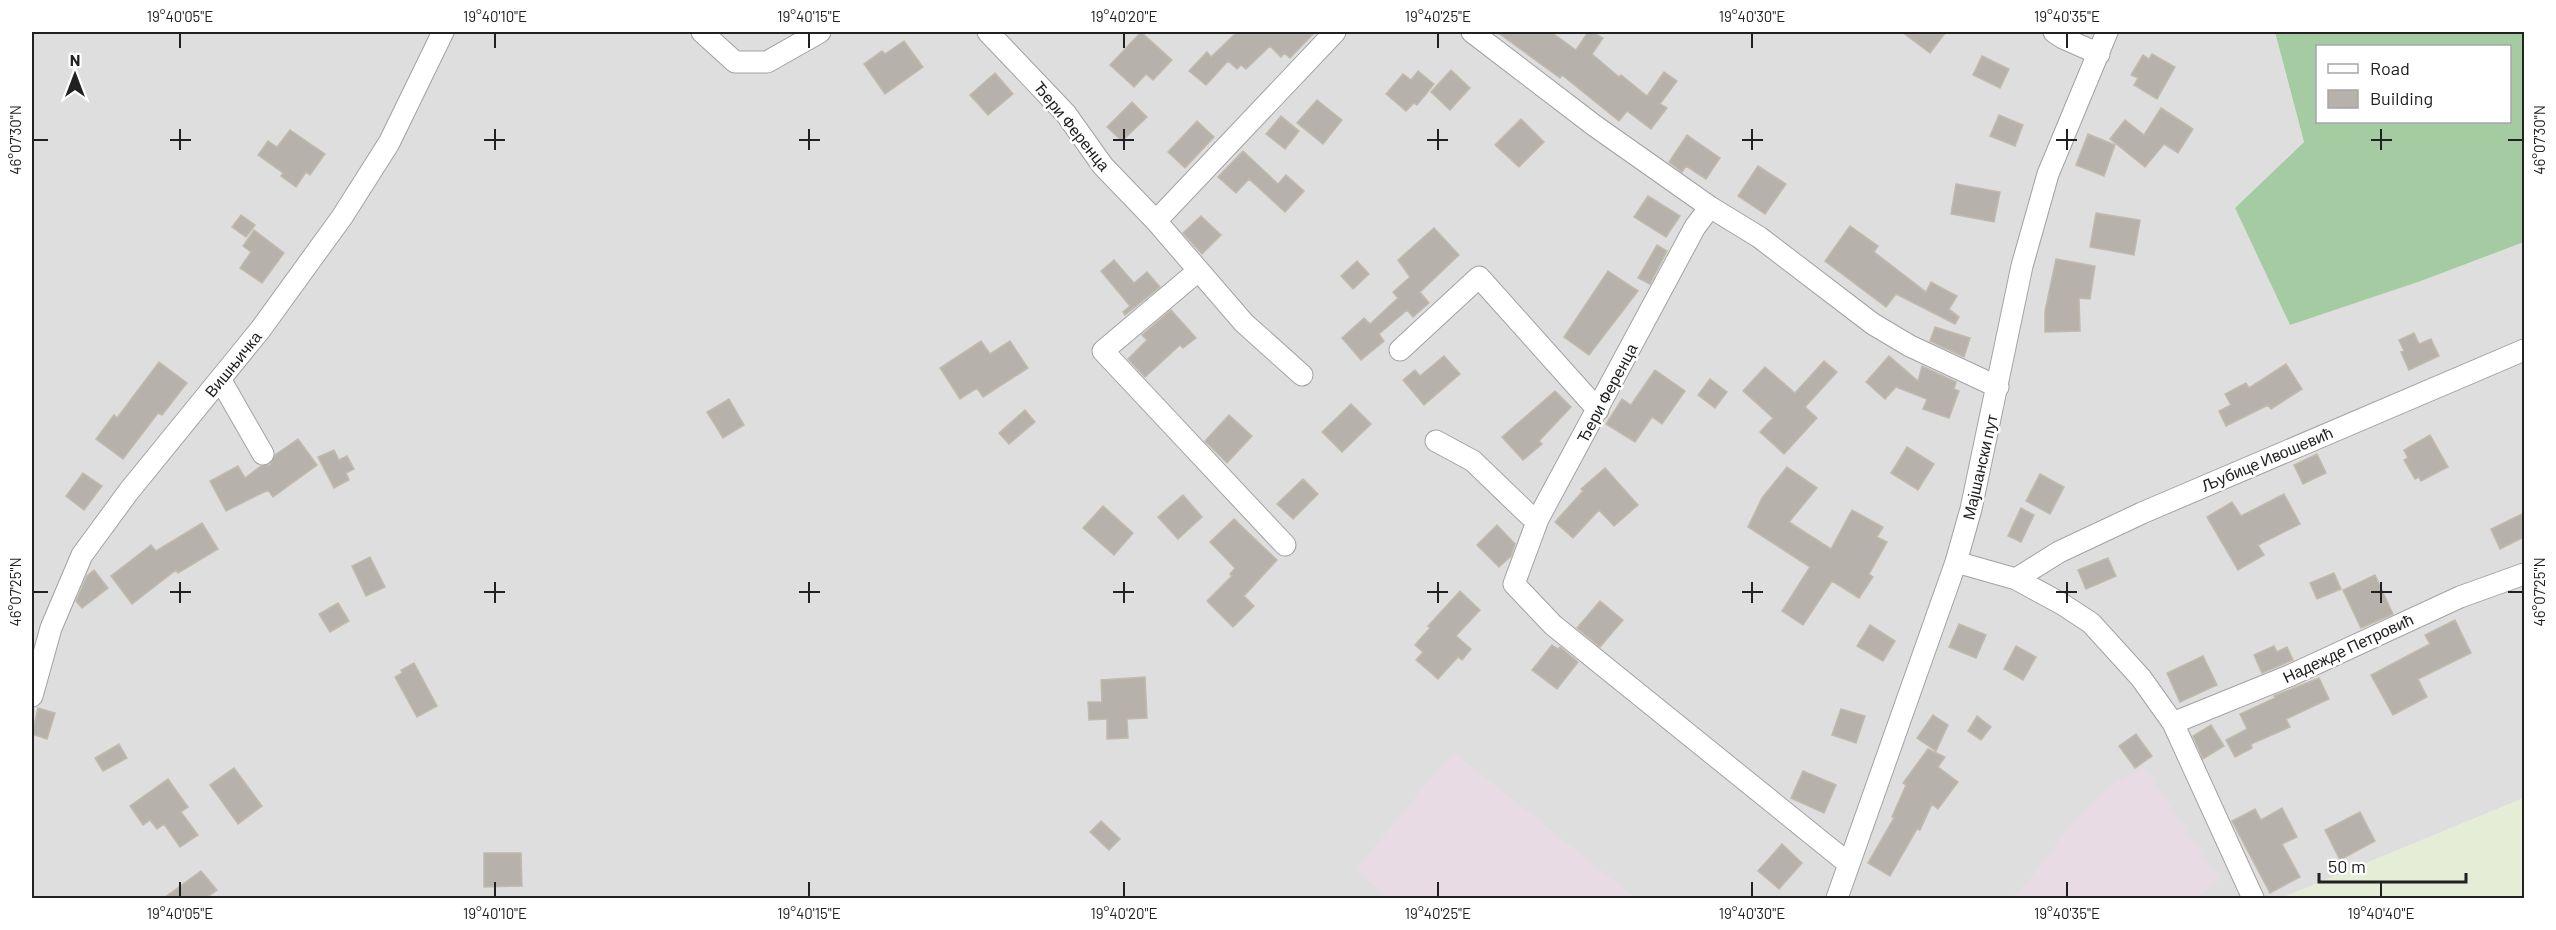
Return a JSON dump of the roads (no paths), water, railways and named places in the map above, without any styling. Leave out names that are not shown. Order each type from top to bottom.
[{"type":"street","name":"Вишњичка","points":[[32,696],[51,628],[82,555],[129,490],[260,330],[342,218],[389,143],[443,32]]},
{"type":"street","points":[[702,32],[735,62],[767,62],[820,32]]},
{"type":"street","name":"Ђери Ференца","points":[[988,32],[1066,114],[1103,166],[1156,221],[1244,323],[1302,375]]},
{"type":"street","points":[[1156,221],[1335,32]]},
{"type":"street","points":[[1472,32],[1595,126],[1710,207],[1759,237],[1873,324],[1910,346],[1998,387]]},
{"type":"street","points":[[2054,32],[2099,54]]},
{"type":"street","name":"Мајшански пут","points":[[1837,898],[1956,562],[1971,509],[2022,266],[2048,174],[2108,32]]},
{"type":"street","name":"Ђери Ференца","points":[[1710,207],[1695,227],[1538,519],[1514,584],[1553,625],[1848,864]]},
{"type":"street","points":[[1198,271],[1103,351],[1285,545]]},
{"type":"street","points":[[1400,350],[1479,277],[1598,410]]},
{"type":"street","name":"Љубице Ивошевић","points":[[2016,579],[2059,552],[2142,513],[2524,350]]},
{"type":"street","points":[[220,379],[263,454]]},
{"type":"street","points":[[1436,441],[1473,461],[1529,515],[1538,519]]},
{"type":"street","points":[[1956,562],[2016,579],[2091,623],[2141,678],[2173,723],[2253,898]]},
{"type":"street","name":"Надежде Петровић","points":[[2173,723],[2289,676],[2460,597],[2524,574]]}]
